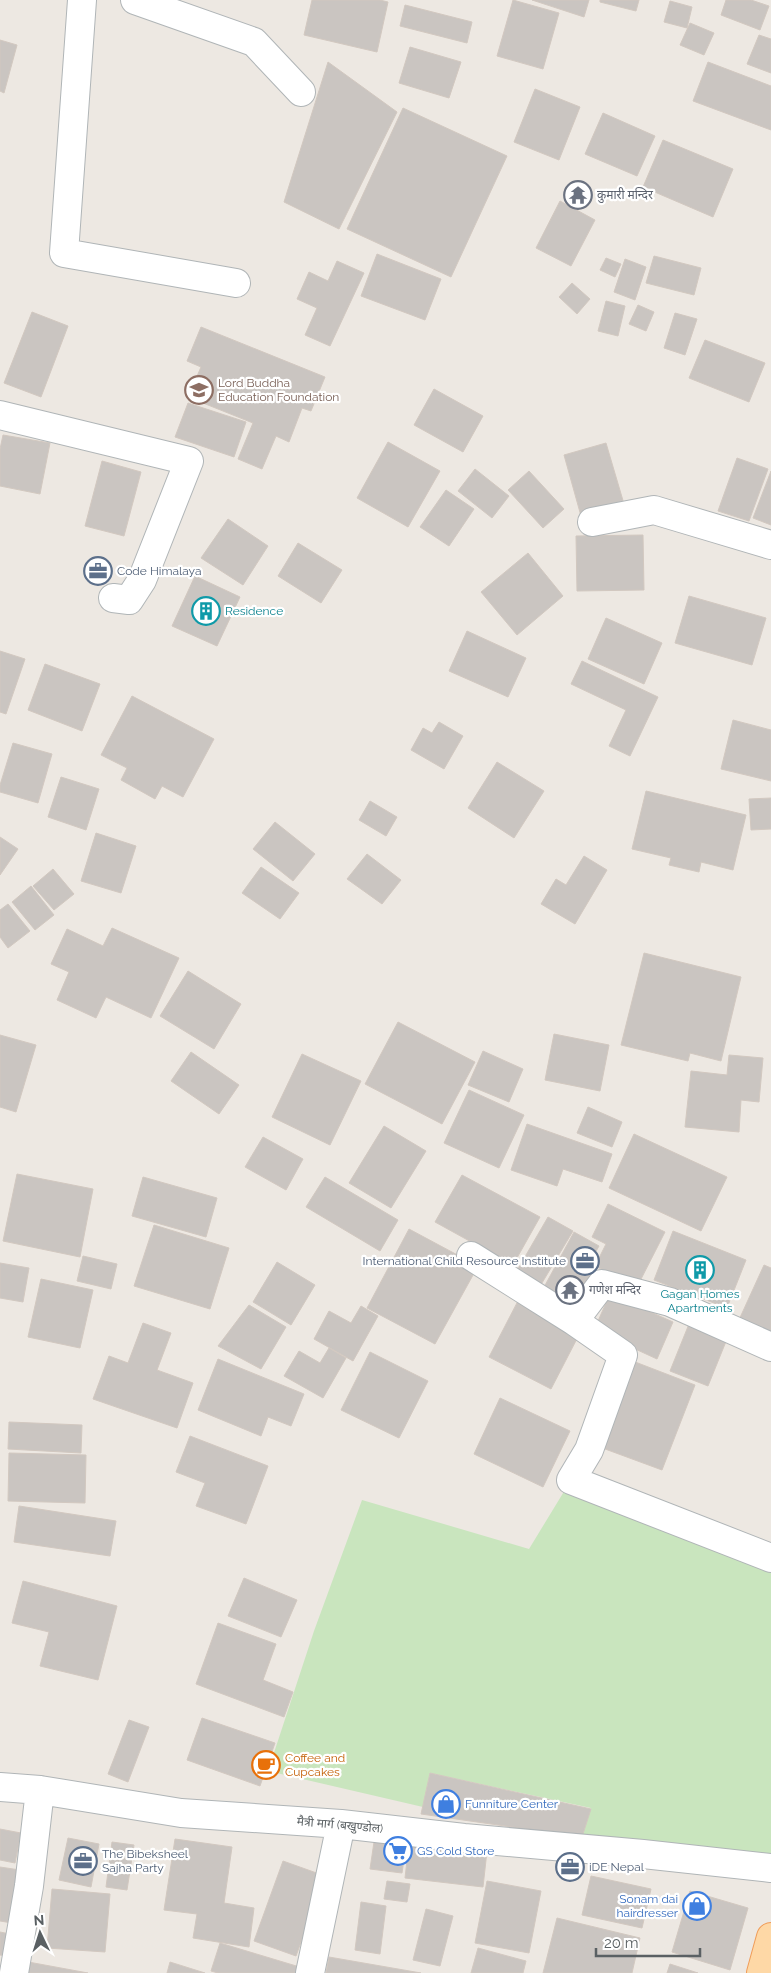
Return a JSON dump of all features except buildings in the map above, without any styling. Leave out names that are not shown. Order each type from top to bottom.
[{"type":"main road","points":[[761,1973],[771,1937]]},
{"type":"street","points":[[82,0],[64,253],[236,283]]},
{"type":"street","points":[[135,0],[254,42],[300,92]]},
{"type":"street","points":[[0,415],[189,461],[142,580],[129,600],[113,598]]},
{"type":"street","points":[[592,522],[654,510],[771,545]]},
{"type":"street","points":[[471,1256],[574,1321],[623,1355],[589,1450],[571,1480],[771,1558]]},
{"type":"street","points":[[574,1321],[602,1284],[670,1302],[771,1347]]},
{"type":"street","name":"मैत्री मार्ग (बखुण्डोल)","points":[[0,1787],[40,1790],[181,1813],[341,1824],[771,1868]]},
{"type":"street","points":[[14,1973],[29,1886],[40,1790]]},
{"type":"street","points":[[310,1973],[341,1824]]},
{"type":"green space","points":[[571,1480],[771,1558],[771,1861],[582,1837],[591,1808],[430,1773],[423,1807],[268,1771],[314,1631],[362,1500],[529,1549]]},
{"type":"place","name":"कुमारी मन्दिर","points":[[578,195]]},
{"type":"place","name":"Lord Buddha Education Foundation","points":[[199,390]]},
{"type":"place","name":"Code Himalaya","points":[[98,571]]},
{"type":"place","name":"Residence","points":[[206,611]]},
{"type":"place","name":"International Child Resource Institute","points":[[585,1261]]},
{"type":"place","name":"Gagan Homes Apartments","points":[[700,1270]]},
{"type":"place","name":"गणेश मन्दिर","points":[[570,1290]]},
{"type":"place","name":"Coffee and Cupcakes","points":[[266,1765]]},
{"type":"place","name":"Funniture Center","points":[[446,1804]]},
{"type":"place","name":"GS Cold Store","points":[[398,1851]]},
{"type":"place","name":"The Bibeksheel Sajha Party","points":[[83,1861]]},
{"type":"place","name":"iDE Nepal","points":[[570,1867]]},
{"type":"place","name":"Sonam dai hairdresser","points":[[697,1906]]}]
